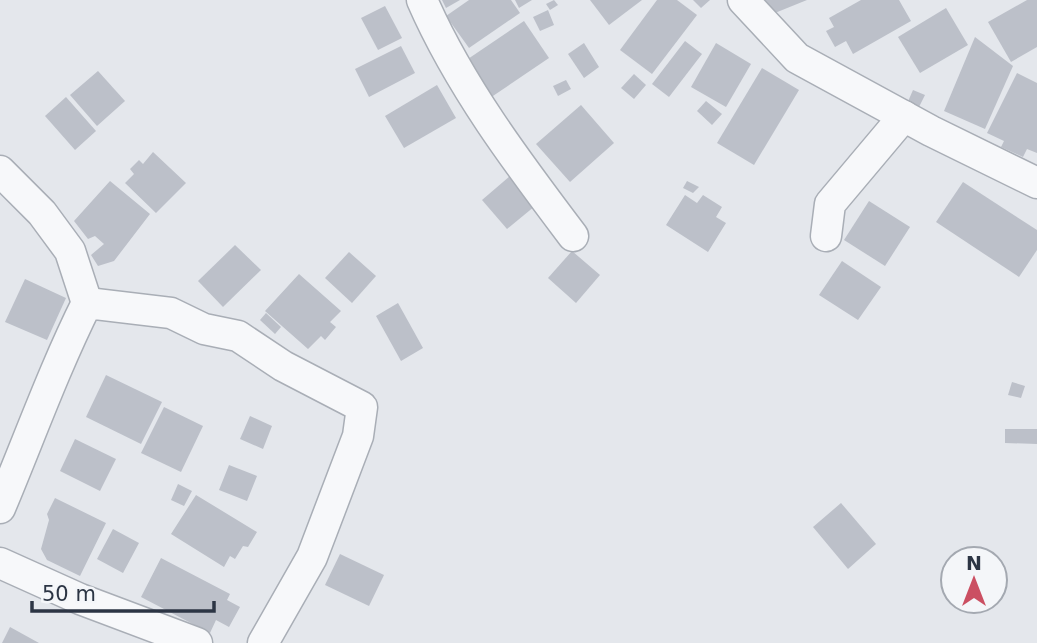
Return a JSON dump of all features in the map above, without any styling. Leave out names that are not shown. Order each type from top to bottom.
[{"type":"street","points":[[422,0],[452,63],[522,168],[573,236]]},
{"type":"street","points":[[743,0],[797,58],[1037,183]]},
{"type":"street","points":[[826,236],[830,204],[904,116]]},
{"type":"street","points":[[0,171],[42,213],[70,251],[87,303],[61,356],[0,508]]},
{"type":"street","points":[[87,303],[172,313],[204,329],[238,336],[284,366],[362,407],[358,436],[312,556],[263,643]]},
{"type":"street","points":[[0,563],[80,599],[197,643]]},
{"type":"building","points":[[442,0],[460,0],[446,8]]},
{"type":"building","points":[[469,0],[511,0],[520,13],[469,48],[446,16]]},
{"type":"building","points":[[515,0],[532,0],[519,8]]},
{"type":"building","points":[[554,0],[558,5],[550,10],[546,4]]},
{"type":"building","points":[[590,0],[642,0],[609,25]]},
{"type":"building","points":[[657,0],[677,0],[697,15],[652,74],[620,50]]},
{"type":"building","points":[[693,0],[710,0],[701,8]]},
{"type":"building","points":[[758,0],[807,0],[765,17]]},
{"type":"building","points":[[861,0],[899,0],[911,21],[853,54],[846,41],[835,47],[826,31],[834,27],[829,18]]},
{"type":"building","points":[[1027,0],[1037,0],[1037,47],[1011,62],[988,22]]},
{"type":"building","points":[[385,6],[402,38],[378,50],[361,18]]},
{"type":"building","points":[[946,8],[968,45],[920,73],[898,37]]},
{"type":"building","points":[[548,10],[554,25],[540,31],[533,17]]},
{"type":"building","points":[[524,21],[549,58],[487,100],[462,63]]},
{"type":"building","points":[[975,37],[1013,66],[985,129],[944,111]]},
{"type":"building","points":[[685,41],[702,54],[669,97],[652,84]]},
{"type":"building","points":[[584,43],[599,67],[584,78],[568,54]]},
{"type":"building","points":[[716,43],[751,64],[726,107],[691,87]]},
{"type":"building","points":[[401,46],[415,73],[369,97],[355,69]]},
{"type":"building","points":[[762,68],[799,90],[754,165],[717,143]]},
{"type":"building","points":[[98,71],[125,101],[97,126],[70,95]]},
{"type":"building","points":[[1017,73],[1037,83],[1037,153],[1027,149],[1023,157],[1001,147],[1004,141],[987,133]]},
{"type":"building","points":[[634,74],[646,85],[634,99],[621,88]]},
{"type":"building","points":[[566,80],[571,89],[558,96],[553,86]]},
{"type":"building","points":[[437,85],[456,118],[404,148],[385,116]]},
{"type":"building","points":[[913,90],[925,95],[917,111],[906,106]]},
{"type":"building","points":[[66,97],[96,131],[75,150],[45,116]]},
{"type":"building","points":[[706,101],[722,114],[712,125],[697,111]]},
{"type":"building","points":[[581,105],[614,143],[570,182],[536,144]]},
{"type":"building","points":[[153,152],[186,183],[156,213],[125,183],[134,174],[130,169],[139,160],[143,164]]},
{"type":"building","points":[[510,176],[535,206],[507,229],[482,200]]},
{"type":"building","points":[[110,181],[150,214],[114,261],[98,266],[91,255],[104,244],[95,236],[88,239],[74,221]]},
{"type":"building","points":[[687,181],[699,187],[693,193],[683,188]]},
{"type":"building","points":[[963,182],[1037,230],[1037,250],[1019,277],[936,222]]},
{"type":"building","points":[[685,195],[697,203],[703,195],[722,207],[716,217],[726,223],[708,252],[666,225]]},
{"type":"building","points":[[869,201],[910,227],[885,266],[844,240]]},
{"type":"building","points":[[235,245],[261,270],[223,307],[198,281]]},
{"type":"building","points":[[572,251],[600,275],[576,303],[548,278]]},
{"type":"building","points":[[349,252],[376,276],[352,303],[325,278]]},
{"type":"building","points":[[842,261],[881,287],[858,320],[819,295]]},
{"type":"building","points":[[299,274],[341,311],[330,322],[336,327],[325,340],[321,336],[308,349],[265,311]]},
{"type":"building","points":[[25,279],[66,298],[47,340],[5,322]]},
{"type":"building","points":[[398,303],[423,348],[401,361],[376,316]]},
{"type":"building","points":[[266,313],[281,327],[275,334],[260,320]]},
{"type":"building","points":[[106,375],[162,402],[141,444],[86,417]]},
{"type":"building","points":[[1012,382],[1025,386],[1021,398],[1008,395]]},
{"type":"building","points":[[164,407],[203,426],[181,472],[141,453]]},
{"type":"building","points":[[250,416],[272,426],[263,449],[240,439]]},
{"type":"building","points":[[1005,429],[1037,429],[1037,444],[1005,443]]},
{"type":"building","points":[[75,439],[116,459],[100,491],[60,471]]},
{"type":"building","points":[[229,465],[257,476],[247,501],[219,490]]},
{"type":"building","points":[[178,484],[192,491],[184,506],[171,500]]},
{"type":"building","points":[[196,495],[257,532],[248,547],[243,546],[235,559],[230,556],[224,567],[171,534]]},
{"type":"building","points":[[55,498],[106,523],[80,576],[47,560],[41,549],[49,520],[47,514]]},
{"type":"building","points":[[841,503],[876,544],[848,569],[813,527]]},
{"type":"building","points":[[113,529],[139,543],[123,573],[97,559]]},
{"type":"building","points":[[340,554],[384,575],[369,606],[325,585]]},
{"type":"building","points":[[161,558],[230,594],[227,600],[240,607],[229,627],[216,620],[210,633],[141,597]]},
{"type":"building","points":[[10,627],[39,643],[2,643]]}]
